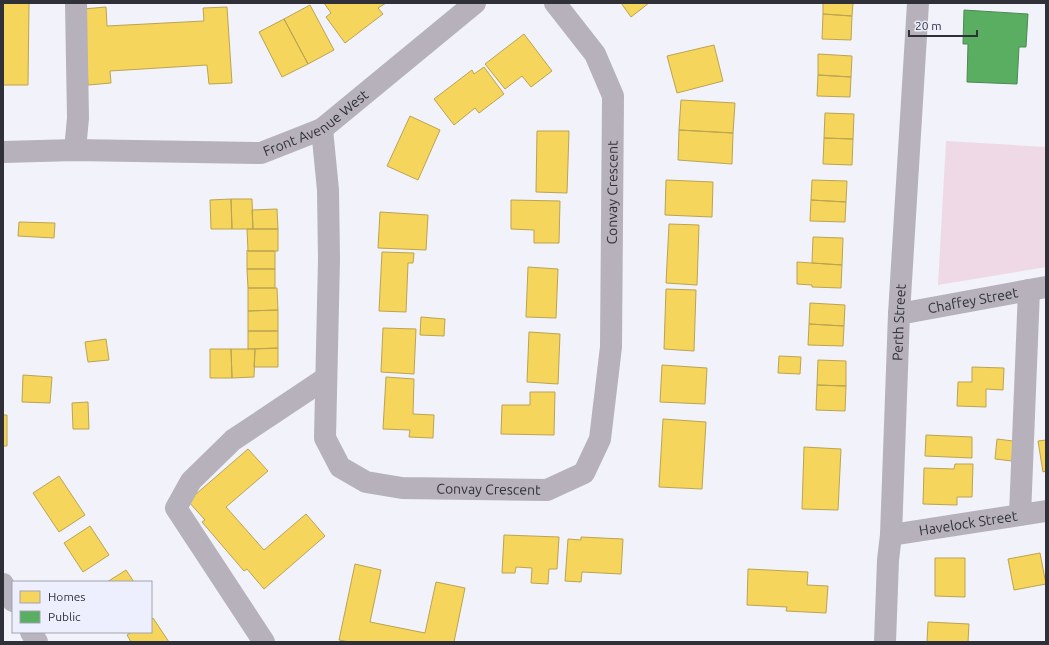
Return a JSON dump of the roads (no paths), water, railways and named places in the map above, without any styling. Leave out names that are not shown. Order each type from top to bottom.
[{"type":"main road","points":[[3,584],[12,599]]},
{"type":"main road","points":[[32,633],[37,642]]},
{"type":"street","points":[[75,150],[78,118],[76,3]]},
{"type":"street","name":"Front Avenue West","points":[[3,152],[75,150],[261,152],[322,129],[475,3]]},
{"type":"street","name":"Convay Crescent","points":[[322,129],[328,190],[325,438],[340,466],[366,482],[402,488],[546,490],[584,473],[600,439],[611,347],[613,96],[595,54],[555,3]]},
{"type":"street","name":"Perth Street","points":[[885,642],[899,314],[918,3]]},
{"type":"street","points":[[1020,515],[1038,289]]},
{"type":"street","name":"Chaffey Street","points":[[899,314],[1038,289]]},
{"type":"street","points":[[264,642],[176,508],[191,481],[233,440],[326,378]]},
{"type":"street","name":"Havelock Street","points":[[890,535],[1046,511]]}]
